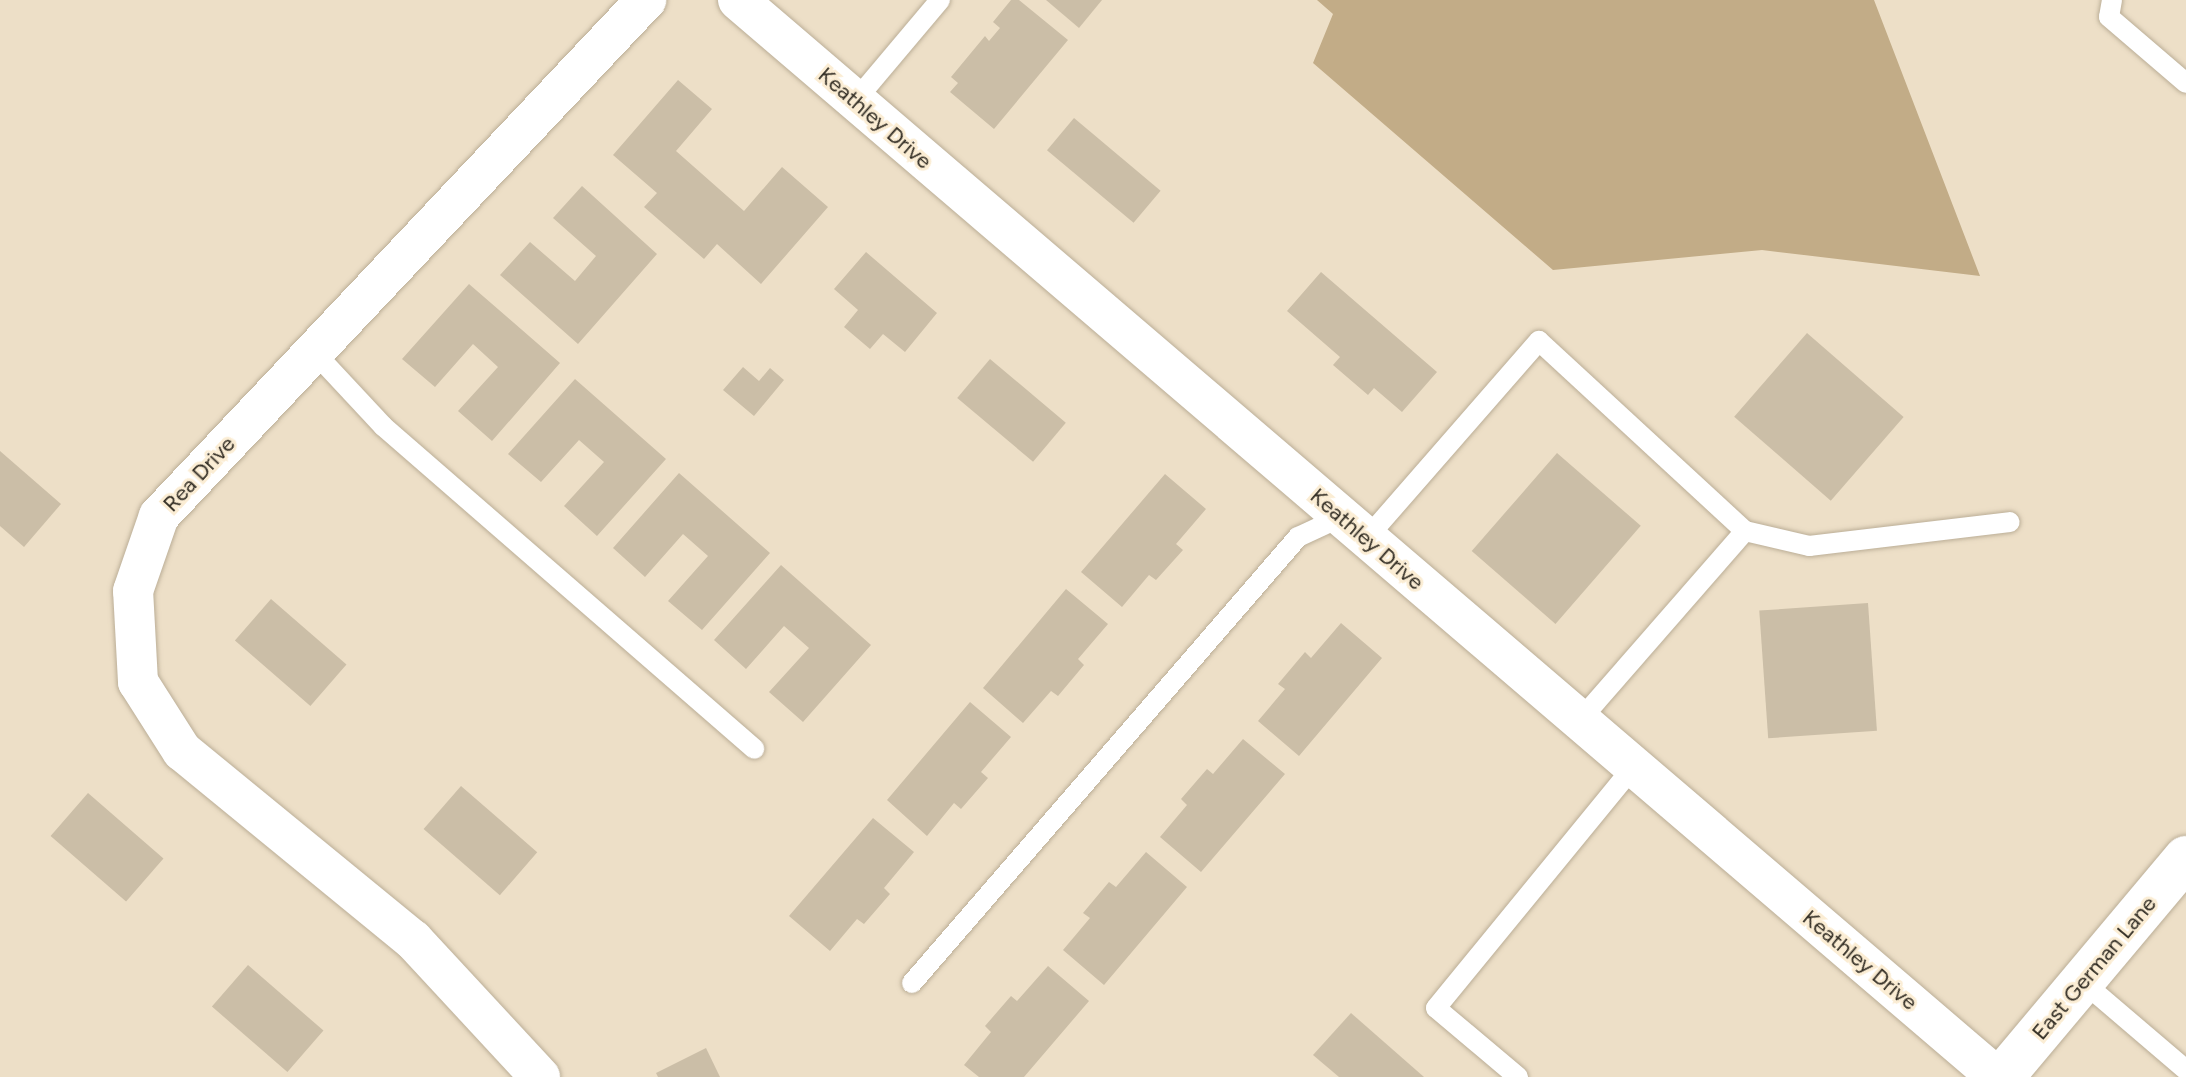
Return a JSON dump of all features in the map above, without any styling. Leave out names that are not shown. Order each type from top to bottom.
[{"type":"street","name":"Rea Drive","points":[[540,1077],[413,940],[182,751],[138,682],[133,591],[159,516],[646,0]]},
{"type":"street","name":"Keathley Drive","points":[[738,0],[1579,721],[2000,1077]]},
{"type":"street","name":"East German Lane","points":[[2000,1077],[2186,858]]},
{"type":"lane","points":[[855,101],[940,0]]},
{"type":"lane","points":[[2112,0],[2109,17],[2186,83]]},
{"type":"lane","points":[[912,983],[1298,537],[1354,528],[1539,341],[1745,531],[1809,546],[2010,522]]},
{"type":"lane","points":[[314,352],[383,426],[754,749]]},
{"type":"lane","points":[[1579,721],[1745,531]]},
{"type":"lane","points":[[1518,1077],[1436,1008],[1633,767]]},
{"type":"lane","points":[[2083,982],[2186,1070]]},
{"type":"shaded area","points":[[1317,0],[1874,0],[1980,276],[1762,250],[1553,270],[1313,63],[1333,14]]},
{"type":"building","points":[[1011,0],[1019,0],[1068,40],[994,129],[950,92],[958,83],[951,77],[985,36],[989,41],[1000,28],[993,22]]},
{"type":"building","points":[[1046,0],[1102,0],[1079,28]]},
{"type":"building","points":[[678,80],[712,109],[676,151],[744,211],[782,167],[828,207],[761,284],[717,244],[704,259],[644,207],[657,193],[613,155]]},
{"type":"building","points":[[1074,118],[1161,191],[1134,223],[1047,150]]},
{"type":"building","points":[[582,186],[657,254],[578,344],[500,275],[530,242],[575,281],[596,256],[553,218]]},
{"type":"building","points":[[866,252],[937,313],[905,352],[883,334],[870,349],[844,327],[858,310],[834,289]]},
{"type":"building","points":[[1321,272],[1437,372],[1402,412],[1374,388],[1368,395],[1333,365],[1340,357],[1287,311]]},
{"type":"building","points":[[469,284],[560,363],[492,441],[458,411],[498,367],[473,344],[435,387],[402,359]]},
{"type":"building","points":[[1807,333],[1904,417],[1831,501],[1734,417]]},
{"type":"building","points":[[990,359],[1066,423],[1033,462],[957,398]]},
{"type":"building","points":[[743,367],[759,381],[770,368],[784,380],[754,416],[723,390]]},
{"type":"building","points":[[575,379],[666,459],[597,536],[564,506],[604,462],[579,440],[541,482],[508,454]]},
{"type":"building","points":[[0,451],[61,504],[24,547],[0,526]]},
{"type":"building","points":[[1557,453],[1641,526],[1555,624],[1472,551]]},
{"type":"building","points":[[679,473],[770,553],[702,630],[668,601],[708,556],[683,534],[645,577],[613,548]]},
{"type":"building","points":[[1165,474],[1206,509],[1176,544],[1183,550],[1156,580],[1149,575],[1122,607],[1081,572]]},
{"type":"building","points":[[781,565],[871,645],[803,722],[769,692],[809,648],[784,626],[746,669],[714,640]]},
{"type":"building","points":[[1066,589],[1108,624],[1078,659],[1084,665],[1058,696],[1051,691],[1023,723],[983,688]]},
{"type":"building","points":[[271,599],[346,665],[310,706],[235,641]]},
{"type":"building","points":[[1868,603],[1877,731],[1768,738],[1759,611]]},
{"type":"building","points":[[1341,623],[1382,658],[1299,756],[1258,721],[1285,689],[1278,684],[1305,652],[1311,658]]},
{"type":"building","points":[[970,702],[1011,737],[981,772],[988,778],[961,809],[954,803],[927,836],[887,800]]},
{"type":"building","points":[[1243,739],[1285,774],[1201,872],[1160,837],[1187,805],[1181,799],[1207,769],[1213,774]]},
{"type":"building","points":[[461,786],[537,852],[500,895],[424,829]]},
{"type":"building","points":[[88,793],[163,859],[126,902],[51,836]]},
{"type":"building","points":[[873,818],[914,852],[884,888],[890,894],[864,924],[857,919],[830,951],[789,916]]},
{"type":"building","points":[[1146,852],[1187,887],[1104,985],[1063,950],[1090,918],[1083,913],[1109,882],[1116,887]]},
{"type":"building","points":[[248,965],[323,1031],[287,1072],[212,1007]]},
{"type":"building","points":[[1048,966],[1089,1001],[1024,1077],[979,1077],[964,1065],[991,1032],[985,1026],[1011,996],[1017,1001]]},
{"type":"building","points":[[1351,1013],[1424,1077],[1339,1077],[1313,1055]]},
{"type":"building","points":[[706,1048],[720,1077],[658,1077],[656,1073]]}]
